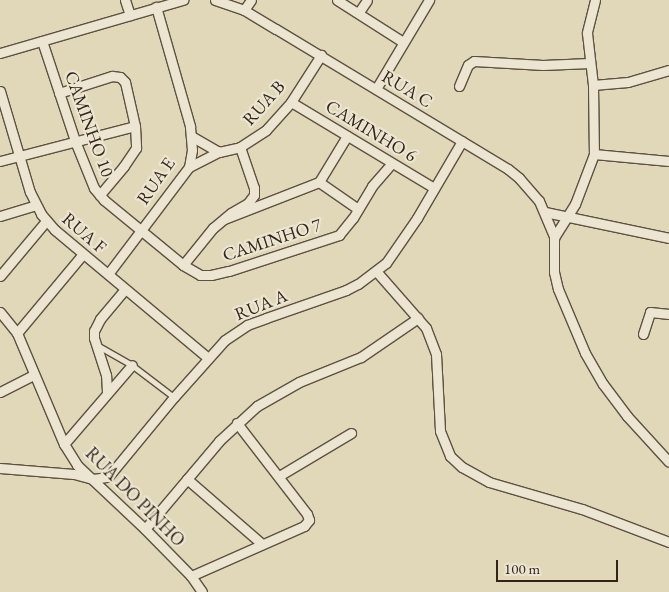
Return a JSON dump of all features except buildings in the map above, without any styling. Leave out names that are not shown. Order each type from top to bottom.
[{"type":"street","points":[[125,0],[130,15]]},
{"type":"street","points":[[0,53],[183,0]]},
{"type":"street","name":"RUA C","points":[[215,0],[244,10],[462,141],[519,178],[545,212],[554,237]]},
{"type":"street","points":[[244,10],[252,0]]},
{"type":"street","points":[[337,0],[359,12],[403,42]]},
{"type":"street","points":[[359,12],[366,0]]},
{"type":"street","points":[[376,89],[429,0]]},
{"type":"street","points":[[595,0],[587,33],[593,85],[594,154],[585,182],[568,218],[554,237],[553,258],[556,281],[585,353],[627,416],[669,462]]},
{"type":"street","name":"RUA E","points":[[108,274],[189,167],[192,136],[156,7]]},
{"type":"street","name":"CAMINHO 10","points":[[42,41],[89,179],[100,195],[140,230]]},
{"type":"street","name":"RUA B","points":[[189,167],[219,152],[240,147],[266,130],[291,102],[320,55]]},
{"type":"street","points":[[459,86],[468,65],[474,61],[543,65],[590,63]]},
{"type":"street","points":[[593,85],[628,82],[669,70]]},
{"type":"street","points":[[59,93],[112,76],[120,77],[124,82],[135,126],[136,148],[100,195]]},
{"type":"street","name":"RUA F","points":[[0,92],[3,109],[20,155],[34,205],[46,221],[207,357]]},
{"type":"street","name":"CAMINHO 6","points":[[291,102],[432,190]]},
{"type":"street","points":[[0,161],[135,126]]},
{"type":"street","points":[[192,136],[219,152]]},
{"type":"street","points":[[224,219],[319,182],[347,136]]},
{"type":"street","name":"RUA A","points":[[93,479],[103,479],[113,472],[207,357],[225,340],[247,326],[346,290],[376,271],[399,246],[462,141]]},
{"type":"street","points":[[183,265],[206,236],[224,219],[248,203],[254,195],[254,188],[240,147]]},
{"type":"street","points":[[594,154],[669,161]]},
{"type":"street","name":"CAMINHO 7","points":[[140,230],[194,273],[211,275],[278,256],[339,235],[372,186],[390,165]]},
{"type":"street","points":[[319,182],[358,209]]},
{"type":"street","points":[[0,216],[34,205]]},
{"type":"street","points":[[545,212],[669,238]]},
{"type":"street","points":[[0,276],[46,221]]},
{"type":"street","points":[[17,333],[83,254]]},
{"type":"street","points":[[376,271],[426,328],[436,354],[440,431],[443,443],[450,456],[462,467],[489,482],[582,509],[669,542]]},
{"type":"street","points":[[107,392],[106,375],[96,345],[94,331],[125,289]]},
{"type":"street","name":"RUA DO PINHO","points":[[0,312],[17,333],[64,444],[77,465],[93,479],[105,494],[145,529],[191,576],[202,592]]},
{"type":"street","points":[[643,334],[650,312],[669,314]]},
{"type":"street","points":[[145,529],[237,422],[273,396],[299,382],[361,357],[418,318]]},
{"type":"street","points":[[64,444],[132,365]]},
{"type":"street","points":[[0,392],[34,375]]},
{"type":"street","points":[[191,576],[304,526],[308,520],[308,514],[237,422]]},
{"type":"street","points":[[278,476],[351,433]]},
{"type":"street","points":[[0,468],[74,474],[93,479]]},
{"type":"street","points":[[187,478],[262,544]]},
{"type":"lane","points":[[96,345],[132,365],[174,397]]}]
